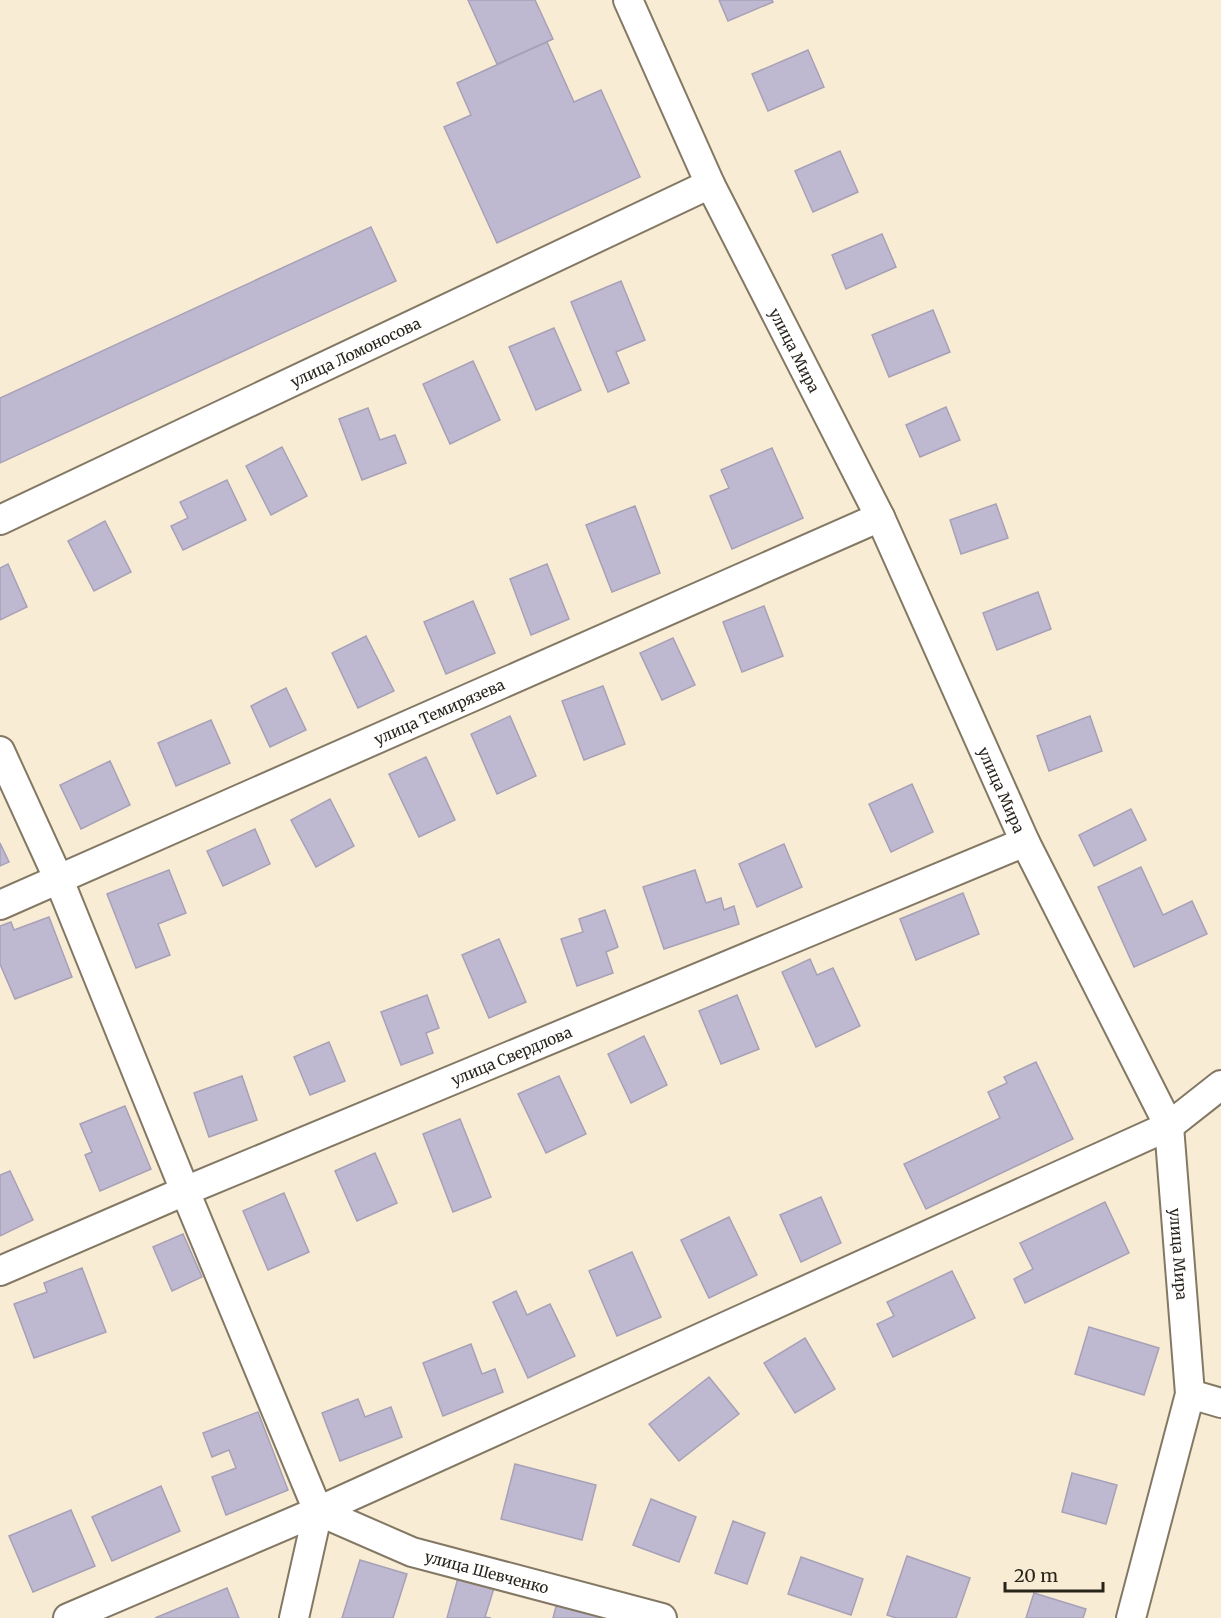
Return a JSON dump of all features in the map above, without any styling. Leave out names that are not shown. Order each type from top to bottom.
[{"type":"street","name":"улица Мира","points":[[628,0],[710,184],[880,517],[1025,842],[1169,1126],[1190,1394],[1131,1618]]},
{"type":"street","name":"улица Ломоносова","points":[[0,520],[710,184]]},
{"type":"street","name":"улица Темирязева","points":[[0,905],[880,517]]},
{"type":"street","points":[[0,751],[59,880],[318,1511],[294,1618]]},
{"type":"street","name":"улица Свердлова","points":[[0,1271],[185,1191],[1025,842]]},
{"type":"street","points":[[69,1618],[318,1511],[1169,1126],[1221,1085]]},
{"type":"street","points":[[1190,1394],[1221,1403]]},
{"type":"street","name":"улица Шевченко","points":[[318,1511],[412,1552],[662,1618]]},
{"type":"building","points":[[468,0],[535,0],[553,39],[497,64]]},
{"type":"building","points":[[719,0],[772,0],[773,2],[728,21]]},
{"type":"building","points":[[547,42],[574,102],[601,90],[640,177],[497,243],[444,127],[471,115],[457,83]]},
{"type":"building","points":[[808,50],[824,87],[768,111],[752,74]]},
{"type":"building","points":[[840,151],[858,192],[813,212],[795,171]]},
{"type":"building","points":[[371,227],[396,281],[0,463],[0,398]]},
{"type":"building","points":[[882,234],[896,267],[846,289],[832,255]]},
{"type":"building","points":[[621,281],[645,340],[616,352],[629,383],[608,392],[571,302]]},
{"type":"building","points":[[933,310],[950,352],[889,377],[872,335]]},
{"type":"building","points":[[554,328],[581,390],[536,410],[509,347]]},
{"type":"building","points":[[473,361],[500,420],[450,444],[423,384]]},
{"type":"building","points":[[946,407],[960,440],[920,457],[906,425]]},
{"type":"building","points":[[368,408],[380,440],[395,435],[406,463],[362,480],[339,419]]},
{"type":"building","points":[[282,447],[307,496],[271,515],[246,466]]},
{"type":"building","points":[[772,448],[803,518],[732,549],[710,496],[729,488],[721,470]]},
{"type":"building","points":[[227,480],[246,520],[183,550],[171,526],[188,518],[180,502]]},
{"type":"building","points":[[996,504],[1008,538],[961,554],[950,520]]},
{"type":"building","points":[[635,506],[660,573],[612,592],[586,525]]},
{"type":"building","points":[[105,521],[131,572],[94,591],[68,541]]},
{"type":"building","points":[[8,564],[27,607],[0,620],[0,568]]},
{"type":"building","points":[[547,564],[569,619],[531,635],[510,579]]},
{"type":"building","points":[[1038,592],[1051,629],[997,650],[983,613]]},
{"type":"building","points":[[473,601],[495,653],[446,674],[424,622]]},
{"type":"building","points":[[764,606],[783,656],[742,672],[723,622]]},
{"type":"building","points":[[366,636],[394,691],[358,708],[332,653]]},
{"type":"building","points":[[673,638],[695,685],[662,700],[640,653]]},
{"type":"building","points":[[603,686],[625,744],[584,760],[562,701]]},
{"type":"building","points":[[286,688],[306,730],[270,747],[251,706]]},
{"type":"building","points":[[510,716],[536,776],[497,794],[471,734]]},
{"type":"building","points":[[1090,716],[1102,751],[1049,771],[1037,736]]},
{"type":"building","points":[[211,720],[230,763],[176,786],[158,743]]},
{"type":"building","points":[[426,757],[455,820],[419,837],[389,774]]},
{"type":"building","points":[[110,761],[130,805],[81,829],[60,785]]},
{"type":"building","points":[[912,784],[933,832],[891,852],[869,804]]},
{"type":"building","points":[[330,799],[354,846],[316,867],[291,820]]},
{"type":"building","points":[[1131,809],[1146,840],[1094,866],[1079,835]]},
{"type":"building","points":[[255,829],[270,864],[223,886],[207,851]]},
{"type":"building","points":[[0,843],[9,862],[0,866]]},
{"type":"building","points":[[784,844],[802,887],[757,907],[739,864]]},
{"type":"building","points":[[1141,867],[1163,915],[1192,901],[1207,934],[1134,967],[1098,887]]},
{"type":"building","points":[[169,870],[186,913],[158,924],[170,955],[136,968],[107,894]]},
{"type":"building","points":[[695,870],[706,903],[721,898],[724,910],[734,906],[739,924],[664,949],[643,887]]},
{"type":"building","points":[[963,893],[979,934],[916,960],[900,919]]},
{"type":"building","points":[[605,910],[618,947],[606,952],[613,973],[577,986],[561,939],[583,932],[579,919]]},
{"type":"building","points":[[49,917],[72,977],[15,999],[0,964],[0,926],[11,922],[14,930]]},
{"type":"building","points":[[499,939],[526,1002],[489,1018],[462,955]]},
{"type":"building","points":[[810,959],[817,975],[833,968],[860,1026],[816,1047],[782,972]]},
{"type":"building","points":[[427,995],[439,1028],[426,1033],[433,1053],[401,1065],[381,1012]]},
{"type":"building","points":[[737,995],[759,1049],[721,1064],[699,1011]]},
{"type":"building","points":[[644,1036],[667,1085],[631,1103],[608,1054]]},
{"type":"building","points":[[329,1042],[345,1081],[310,1095],[294,1057]]},
{"type":"building","points":[[1036,1062],[1073,1139],[926,1209],[904,1164],[1000,1118],[988,1092],[1007,1083],[1004,1077]]},
{"type":"building","points":[[242,1076],[257,1120],[209,1137],[194,1093]]},
{"type":"building","points":[[559,1076],[586,1134],[546,1153],[518,1094]]},
{"type":"building","points":[[125,1106],[151,1169],[100,1191],[85,1155],[92,1152],[80,1124]]},
{"type":"building","points":[[460,1119],[491,1197],[453,1212],[423,1134]]},
{"type":"building","points":[[375,1153],[397,1203],[357,1221],[335,1171]]},
{"type":"building","points":[[10,1171],[33,1220],[0,1236],[0,1175]]},
{"type":"building","points":[[284,1193],[309,1252],[268,1270],[243,1211]]},
{"type":"building","points":[[821,1197],[841,1243],[801,1262],[780,1215]]},
{"type":"building","points":[[1105,1202],[1129,1253],[1025,1303],[1014,1279],[1033,1269],[1020,1243]]},
{"type":"building","points":[[729,1217],[757,1275],[709,1298],[681,1240]]},
{"type":"building","points":[[183,1234],[202,1277],[172,1291],[153,1247]]},
{"type":"building","points":[[632,1252],[661,1317],[617,1336],[589,1271]]},
{"type":"building","points":[[82,1268],[106,1332],[34,1358],[14,1304],[47,1292],[44,1283]]},
{"type":"building","points":[[952,1271],[975,1318],[893,1357],[877,1324],[894,1316],[887,1302]]},
{"type":"building","points":[[516,1291],[527,1315],[550,1304],[575,1356],[528,1378],[493,1302]]},
{"type":"building","points":[[1089,1327],[1159,1348],[1144,1395],[1075,1374]]},
{"type":"building","points":[[805,1338],[835,1389],[795,1413],[764,1363]]},
{"type":"building","points":[[471,1344],[482,1374],[495,1369],[503,1392],[443,1416],[423,1363]]},
{"type":"building","points":[[709,1377],[739,1414],[679,1461],[649,1424]]},
{"type":"building","points":[[358,1399],[365,1417],[391,1407],[402,1437],[340,1461],[322,1413]]},
{"type":"building","points":[[258,1412],[288,1490],[226,1515],[212,1477],[236,1468],[229,1450],[212,1457],[203,1433]]},
{"type":"building","points":[[515,1464],[596,1485],[582,1540],[501,1519]]},
{"type":"building","points":[[1072,1473],[1117,1485],[1106,1524],[1062,1512]]},
{"type":"building","points":[[161,1486],[180,1531],[112,1561],[92,1517]]},
{"type":"building","points":[[651,1499],[696,1517],[679,1562],[633,1545]]},
{"type":"building","points":[[71,1510],[95,1566],[33,1592],[9,1536]]},
{"type":"building","points":[[733,1521],[765,1533],[747,1584],[715,1573]]},
{"type":"building","points":[[907,1556],[970,1578],[956,1618],[896,1618],[887,1615]]},
{"type":"building","points":[[801,1557],[863,1579],[851,1615],[788,1594]]},
{"type":"building","points":[[360,1560],[407,1574],[393,1618],[342,1618]]},
{"type":"building","points":[[458,1578],[494,1588],[485,1617],[491,1618],[447,1618]]},
{"type":"building","points":[[227,1588],[239,1618],[155,1618]]},
{"type":"building","points":[[1034,1593],[1086,1609],[1083,1618],[1026,1618]]},
{"type":"building","points":[[558,1599],[606,1613],[605,1618],[553,1618]]}]
